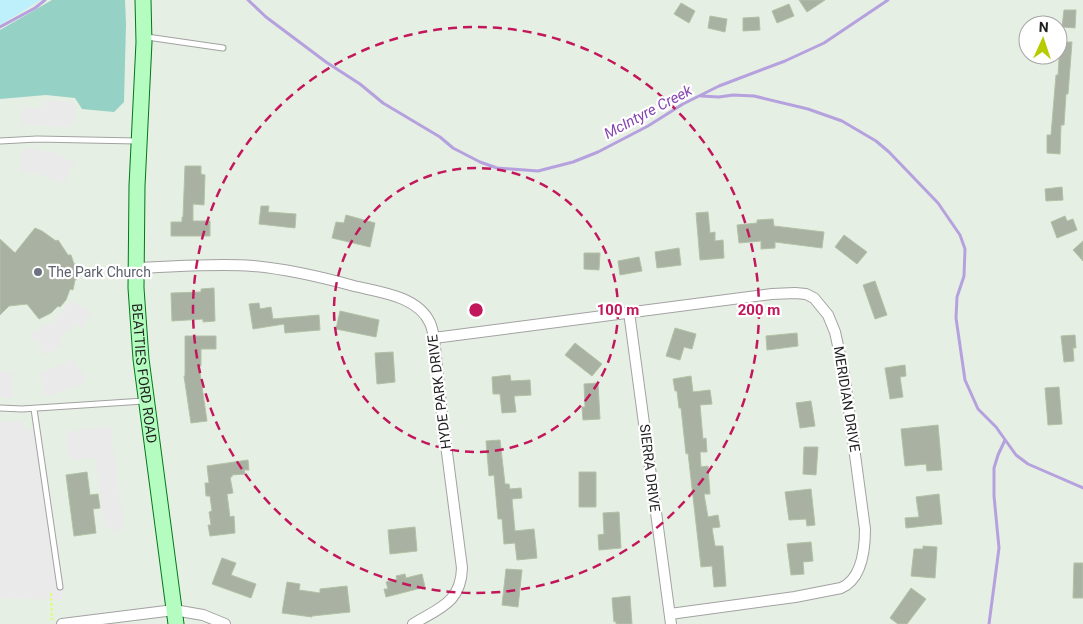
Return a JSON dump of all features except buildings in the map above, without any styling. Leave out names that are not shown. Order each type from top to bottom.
[{"type":"main road","name":"BEATTIES FORD ROAD","points":[[143,0],[144,36],[135,268],[139,334],[175,617]]},
{"type":"street","name":"HYDE PARK DRIVE","points":[[135,268],[213,265],[253,266],[315,276],[385,293],[410,303],[425,314],[434,338],[462,580],[457,593],[451,600],[412,624]]},
{"type":"street","name":"MERIDIAN DRIVE","points":[[434,338],[772,294],[806,294],[814,298],[828,316],[840,350],[865,529],[864,555],[856,573],[845,587],[670,619]]},
{"type":"street","name":"SIERRA DRIVE","points":[[629,312],[670,619]]},
{"type":"street","points":[[62,624],[203,615],[224,624]]},
{"type":"lane","points":[[144,36],[223,48]]},
{"type":"lane","points":[[0,141],[37,139],[139,141]]},
{"type":"lane","points":[[0,408],[34,409],[147,401]]},
{"type":"lane","points":[[34,409],[60,587]]},
{"type":"path","points":[[51,593],[52,620]]},
{"type":"shaded area","points":[[0,0],[41,0],[0,25]]},
{"type":"shaded area","points":[[52,0],[125,0],[124,102],[114,112],[82,109],[75,98],[46,95],[0,99],[0,30]]},
{"type":"shaded area","points":[[44,100],[75,102],[73,127],[21,125],[22,107],[44,108]]},
{"type":"shaded area","points":[[22,147],[54,153],[75,162],[63,184],[40,175],[20,172]]},
{"type":"shaded area","points":[[70,301],[87,308],[86,310],[92,313],[81,329],[75,324],[59,338],[63,345],[44,355],[41,347],[32,338],[31,331],[40,329],[56,319]]},
{"type":"shaded area","points":[[73,359],[87,380],[62,392],[45,396],[40,372],[62,365]]},
{"type":"shaded area","points":[[0,371],[12,373],[13,398],[0,397]]},
{"type":"shaded area","points":[[0,422],[24,422],[24,430],[41,431],[63,585],[62,600],[0,598]]},
{"type":"shaded area","points":[[110,426],[124,530],[113,531],[113,527],[105,528],[95,457],[69,460],[66,432]]},
{"type":"waterway","name":"McIntyre Creek","points":[[0,27],[35,8],[45,0]]},
{"type":"waterway","name":"McIntyre Creek","points":[[248,0],[266,17],[326,62],[360,84],[383,103],[440,137],[453,148],[480,162],[497,168],[538,171],[573,162],[598,152],[719,86],[785,61],[824,43],[888,0]]},
{"type":"waterway","name":"McIntyre Creek","points":[[701,96],[754,96],[808,109],[842,121],[876,141],[889,152],[938,203],[960,235],[965,249],[964,276],[957,297],[956,318],[965,380],[978,409],[996,427],[1016,455],[1028,464],[1083,488]]},
{"type":"waterway","points":[[989,624],[999,548],[994,496],[994,468],[1005,440]]},
{"type":"place","name":"The Park Church","points":[[38,272]]}]
